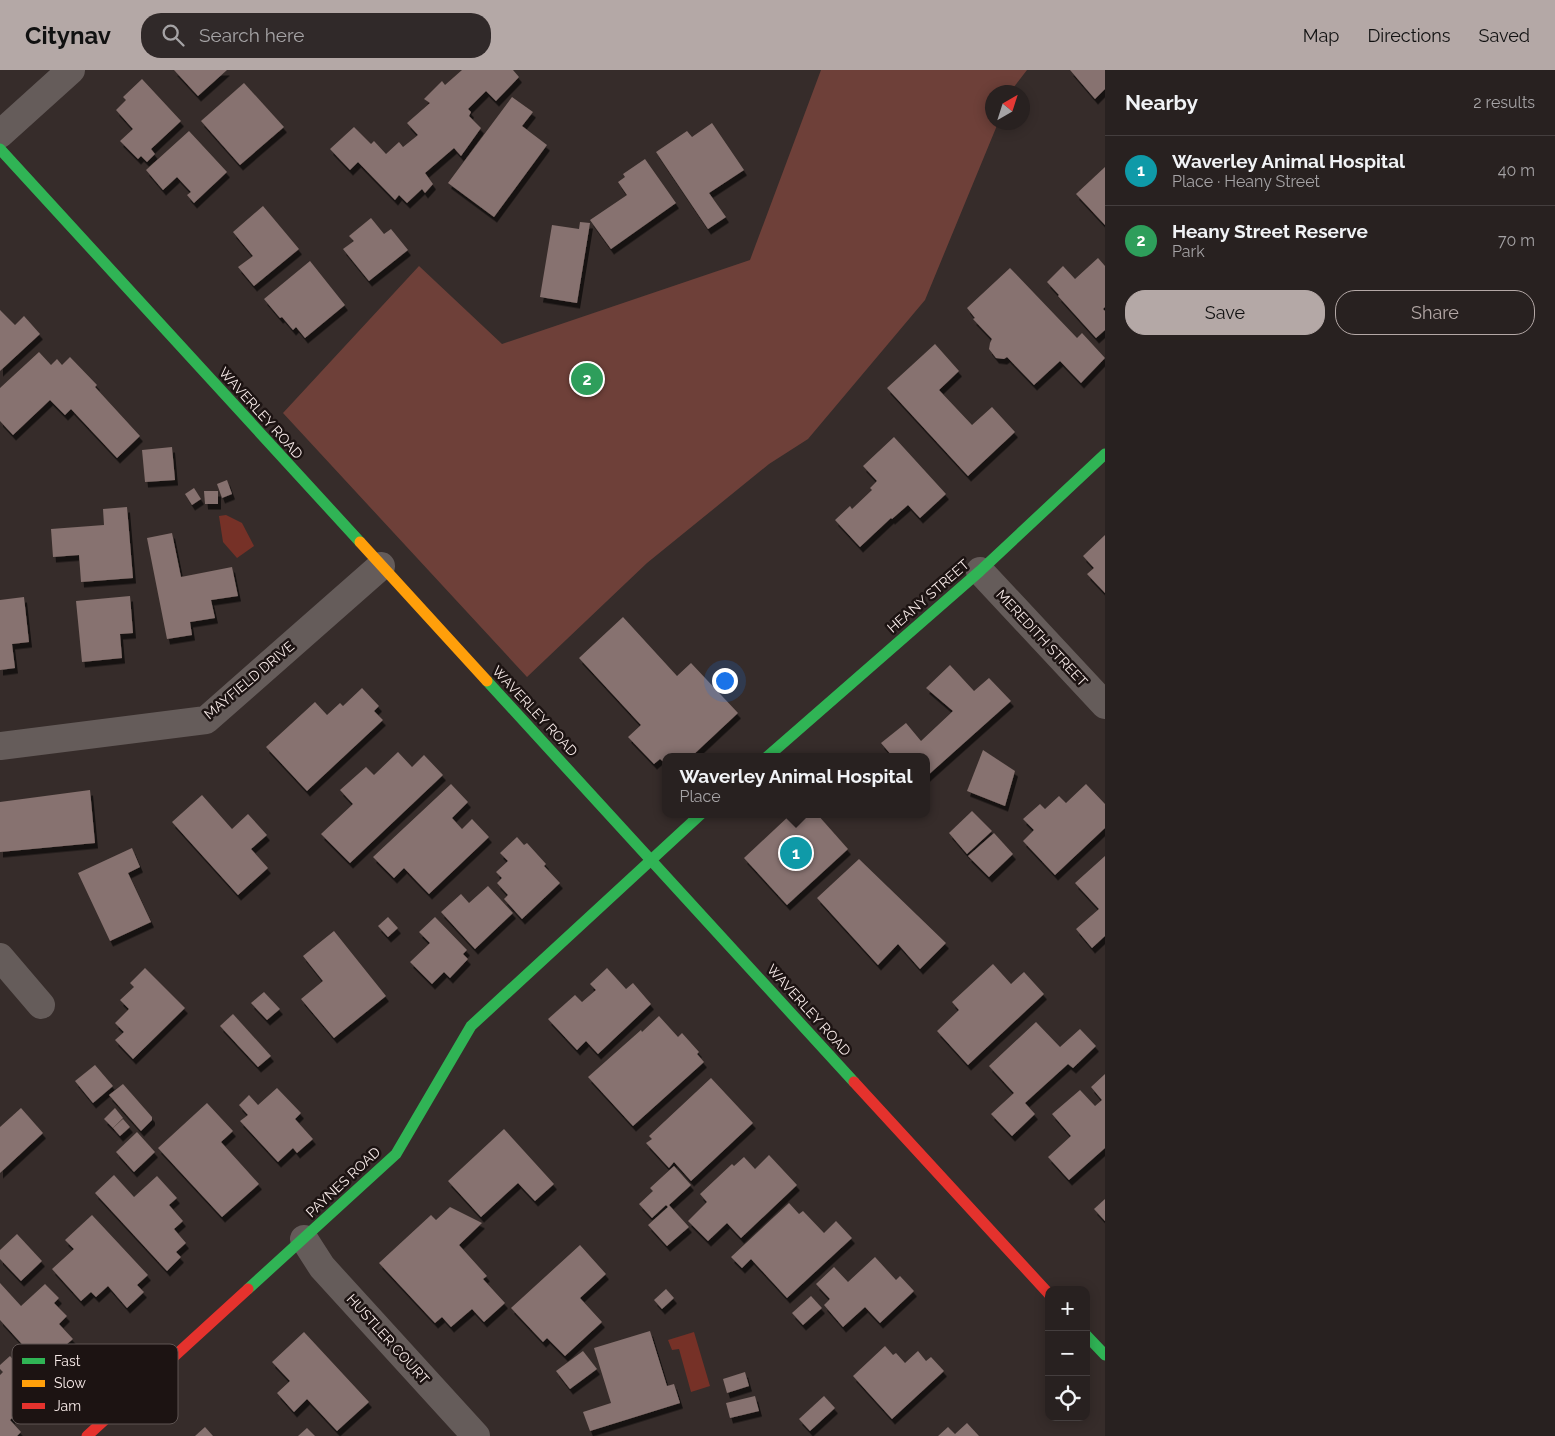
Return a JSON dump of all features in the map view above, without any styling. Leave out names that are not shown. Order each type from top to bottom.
[{"type":"main road","name":"WAVERLEY ROAD","points":[[0,149],[1045,1290]]},
{"type":"main road","name":"HEANY STREET","points":[[772,753],[980,571],[1105,454]]},
{"type":"main road","points":[[651,859],[697,818]]},
{"type":"main road","name":"PAYNES ROAD","points":[[178,1353],[396,1154],[471,1026],[651,859]]},
{"type":"main road","points":[[1090,1339],[1105,1355]]},
{"type":"main road","name":"PAYNES ROAD","points":[[87,1436],[100,1424]]},
{"type":"street","points":[[0,134],[71,70]]},
{"type":"street","name":"MAYFIELD DRIVE","points":[[0,746],[206,720],[381,566]]},
{"type":"street","name":"MEREDITH STREET","points":[[980,571],[1105,704]]},
{"type":"street","points":[[0,957],[41,1004]]},
{"type":"street","name":"HUSTLER COURT","points":[[304,1239],[322,1267],[476,1436]]},
{"type":"shaded area","points":[[821,70],[1027,70],[1015,85],[985,85],[985,130],[995,130],[925,300],[808,439],[769,464],[647,563],[527,677],[283,413],[419,266],[502,344],[750,260]]},
{"type":"shaded area","points":[[226,515],[242,523],[254,546],[237,558],[223,542],[219,516]]},
{"type":"shaded area","points":[[694,1332],[710,1386],[691,1392],[679,1349],[672,1350],[668,1340]]},
{"type":"building","points":[[174,70],[227,70],[198,96]]},
{"type":"building","points":[[462,70],[513,70],[519,77],[496,101],[486,91],[468,109],[471,112],[469,116],[481,128],[461,156],[454,148],[425,173],[433,184],[425,193],[422,189],[407,203],[399,195],[395,200],[358,162],[350,170],[330,149],[354,127],[371,144],[374,141],[386,154],[399,142],[403,147],[418,135],[407,123],[430,103],[424,99],[442,81],[445,85]]},
{"type":"building","points":[[1070,70],[1105,70],[1105,89],[1095,99]]},
{"type":"building","points":[[142,79],[181,121],[151,149],[155,154],[147,162],[141,156],[138,159],[120,141],[133,129],[116,110],[126,100],[123,97]]},
{"type":"building","points":[[244,83],[284,127],[240,165],[201,121]]},
{"type":"building","points":[[512,97],[533,112],[522,126],[547,145],[494,217],[448,183]]},
{"type":"building","points":[[712,123],[744,170],[709,193],[726,217],[708,229],[656,152],[687,131],[692,137]]},
{"type":"building","points":[[189,131],[227,172],[194,203],[187,195],[191,192],[177,177],[163,190],[146,170]]},
{"type":"building","points":[[645,159],[676,203],[611,249],[590,220],[627,195],[618,182],[625,177],[623,174]]},
{"type":"building","points":[[1105,167],[1105,225],[1076,194]]},
{"type":"building","points":[[263,206],[299,249],[254,286],[238,267],[253,256],[233,232]]},
{"type":"building","points":[[371,218],[384,234],[391,229],[408,250],[369,281],[343,249],[354,241],[349,236]]},
{"type":"building","points":[[580,222],[590,223],[577,303],[540,297],[552,225],[579,229]]},
{"type":"building","points":[[1098,258],[1105,266],[1105,307],[1103,309],[1105,311],[1105,330],[1096,338],[1047,282],[1063,266],[1075,279]]},
{"type":"building","points":[[310,261],[345,305],[305,338],[296,327],[293,330],[282,317],[280,318],[264,299]]},
{"type":"building","points":[[1010,268],[1077,338],[1082,333],[1105,358],[1081,383],[1060,361],[1034,385],[1007,357],[1004,359],[996,358],[989,349],[992,339],[973,319],[975,318],[967,308]]},
{"type":"building","points":[[0,310],[15,325],[24,316],[40,334],[0,371]]},
{"type":"building","points":[[935,344],[959,371],[939,390],[972,425],[992,407],[1015,432],[968,476],[887,388]]},
{"type":"building","points":[[39,352],[51,365],[57,359],[62,365],[70,357],[97,385],[95,387],[140,436],[117,458],[71,409],[65,415],[50,400],[13,435],[0,421],[0,388]]},
{"type":"building","points":[[894,437],[946,494],[920,518],[908,505],[860,547],[835,520],[850,506],[852,509],[872,490],[870,488],[877,481],[863,466]]},
{"type":"building","points":[[172,447],[175,480],[145,482],[142,450]]},
{"type":"building","points":[[227,480],[232,494],[222,498],[217,484]]},
{"type":"building","points":[[194,488],[201,499],[192,505],[185,494]]},
{"type":"building","points":[[204,491],[218,491],[218,504],[205,504]]},
{"type":"building","points":[[127,507],[133,578],[81,582],[79,555],[53,557],[51,529],[104,525],[103,509]]},
{"type":"building","points":[[172,533],[181,577],[232,567],[238,596],[211,600],[215,618],[190,622],[192,635],[167,639],[147,538]]},
{"type":"building","points":[[1105,535],[1105,593],[1087,574],[1094,568],[1083,556]]},
{"type":"building","points":[[130,596],[133,633],[120,634],[122,658],[82,662],[76,601]]},
{"type":"building","points":[[24,597],[29,642],[12,644],[15,668],[0,670],[0,600]]},
{"type":"building","points":[[623,617],[677,676],[691,663],[738,713],[695,753],[662,753],[662,761],[660,759],[654,764],[628,737],[641,725],[579,658]]},
{"type":"building","points":[[950,665],[974,691],[989,678],[1011,701],[930,773],[930,753],[890,753],[881,743],[906,723],[921,741],[953,711],[926,688]]},
{"type":"building","points":[[362,688],[379,706],[374,711],[383,720],[307,791],[266,747],[315,702],[327,715],[340,703],[343,706]]},
{"type":"building","points":[[983,750],[1015,771],[1005,806],[967,791]]},
{"type":"building","points":[[398,752],[412,767],[424,755],[443,775],[350,863],[321,834],[353,804],[340,790],[366,767],[374,775]]},
{"type":"building","points":[[451,784],[468,802],[452,818],[462,829],[472,819],[489,837],[429,894],[404,868],[394,878],[373,857]]},
{"type":"building","points":[[1086,784],[1105,804],[1105,828],[1055,875],[1023,841],[1034,830],[1023,819],[1040,804],[1045,809],[1059,796],[1066,803]]},
{"type":"building","points":[[90,790],[95,843],[0,852],[0,802]]},
{"type":"building","points":[[202,795],[232,829],[248,814],[267,835],[251,849],[268,868],[238,895],[172,822]]},
{"type":"building","points":[[972,811],[992,831],[967,854],[949,833]]},
{"type":"building","points":[[787,818],[821,818],[848,849],[787,905],[744,858]]},
{"type":"building","points":[[994,833],[1013,854],[989,877],[968,856]]},
{"type":"building","points":[[517,837],[524,845],[527,843],[546,864],[544,866],[560,883],[522,919],[504,899],[508,895],[497,883],[502,878],[496,872],[508,861],[500,853]]},
{"type":"building","points":[[132,848],[140,867],[128,873],[151,922],[110,941],[78,873]]},
{"type":"building","points":[[1105,856],[1105,936],[1092,948],[1076,929],[1099,909],[1075,883]]},
{"type":"building","points":[[859,859],[946,943],[920,969],[898,944],[878,965],[817,898]]},
{"type":"building","points":[[488,886],[513,913],[475,949],[441,912],[461,894],[469,903]]},
{"type":"building","points":[[388,917],[398,928],[388,937],[378,926]]},
{"type":"building","points":[[435,917],[467,950],[463,954],[468,959],[450,978],[444,972],[432,984],[410,962],[430,943],[419,932]]},
{"type":"building","points":[[334,931],[386,996],[334,1038],[301,999],[323,981],[303,956]]},
{"type":"building","points":[[993,964],[1011,984],[1024,972],[1044,994],[968,1065],[937,1031],[959,1010],[952,1002]]},
{"type":"building","points":[[145,968],[185,1008],[133,1059],[115,1040],[124,1032],[115,1023],[129,1009],[120,1000],[134,987],[130,983]]},
{"type":"building","points":[[607,968],[626,989],[633,983],[651,1004],[598,1054],[586,1041],[577,1050],[548,1019],[575,995],[582,1002],[596,990],[590,984]]},
{"type":"building","points":[[264,992],[280,1009],[267,1020],[251,1003]]},
{"type":"building","points":[[233,1014],[271,1056],[258,1067],[220,1026]]},
{"type":"building","points":[[659,1016],[678,1037],[682,1033],[699,1052],[697,1054],[704,1062],[633,1126],[588,1077]]},
{"type":"building","points":[[1036,1022],[1060,1047],[1080,1029],[1096,1046],[1073,1068],[1068,1064],[1025,1103],[1035,1114],[1012,1136],[991,1114],[1014,1093],[989,1066]]},
{"type":"building","points":[[95,1065],[113,1086],[93,1103],[75,1081]]},
{"type":"building","points":[[1105,1074],[1105,1148],[1069,1180],[1048,1157],[1071,1136],[1052,1114],[1080,1090],[1095,1106],[1102,1100],[1091,1087]]},
{"type":"building","points":[[711,1078],[753,1123],[691,1181],[674,1162],[669,1168],[646,1143],[652,1139],[649,1136]]},
{"type":"building","points":[[123,1084],[152,1117],[152,1120],[141,1131],[109,1095]]},
{"type":"building","points":[[277,1088],[301,1113],[295,1119],[313,1139],[297,1153],[293,1148],[278,1162],[240,1121],[248,1115],[239,1105],[249,1095],[258,1105]]},
{"type":"building","points":[[207,1103],[233,1131],[221,1142],[259,1184],[222,1217],[158,1148]]},
{"type":"building","points":[[21,1108],[43,1133],[0,1173],[0,1127]]},
{"type":"building","points":[[115,1108],[123,1118],[113,1128],[104,1119]]},
{"type":"building","points":[[123,1119],[130,1127],[120,1136],[113,1128]]},
{"type":"building","points":[[504,1129],[554,1184],[535,1201],[518,1183],[481,1217],[448,1181]]},
{"type":"building","points":[[137,1132],[155,1152],[134,1172],[116,1152]]},
{"type":"building","points":[[769,1155],[797,1185],[741,1238],[727,1223],[708,1241],[688,1221],[707,1202],[700,1194],[732,1164],[734,1166],[744,1157],[755,1169]]},
{"type":"building","points":[[674,1166],[691,1185],[669,1205],[689,1227],[667,1246],[648,1225],[668,1207],[666,1205],[652,1218],[639,1204],[653,1191],[650,1188]]},
{"type":"building","points":[[114,1175],[134,1197],[157,1176],[177,1198],[169,1205],[183,1221],[174,1229],[186,1243],[176,1252],[181,1257],[167,1271],[95,1193]]},
{"type":"building","points":[[1105,1199],[1105,1221],[1094,1209]]},
{"type":"building","points":[[789,1203],[799,1214],[803,1211],[824,1233],[836,1221],[852,1238],[787,1298],[751,1259],[742,1268],[731,1257]]},
{"type":"building","points":[[450,1207],[482,1223],[459,1245],[487,1276],[483,1279],[505,1303],[484,1322],[472,1309],[451,1327],[442,1317],[435,1323],[379,1263],[431,1215],[436,1220]]},
{"type":"building","points":[[92,1215],[148,1275],[137,1285],[144,1292],[127,1308],[108,1286],[96,1297],[91,1292],[81,1301],[52,1269],[74,1249],[65,1240]]},
{"type":"building","points":[[17,1234],[42,1261],[21,1281],[0,1259],[0,1250]]},
{"type":"building","points":[[580,1245],[606,1274],[580,1298],[602,1322],[565,1356],[547,1338],[543,1342],[511,1308]]},
{"type":"building","points":[[875,1257],[896,1280],[900,1276],[914,1291],[880,1323],[865,1307],[843,1327],[824,1305],[830,1299],[816,1284],[834,1267],[848,1282]]},
{"type":"building","points":[[0,1283],[21,1306],[45,1284],[59,1298],[54,1303],[67,1316],[59,1324],[73,1339],[67,1344],[22,1344],[0,1320]]},
{"type":"building","points":[[666,1289],[674,1298],[662,1309],[654,1300]]},
{"type":"building","points":[[811,1296],[822,1308],[803,1325],[792,1313]]},
{"type":"building","points":[[650,1331],[667,1386],[674,1384],[680,1403],[590,1431],[583,1412],[611,1403],[594,1348]]},
{"type":"building","points":[[304,1332],[369,1402],[337,1431],[307,1399],[294,1412],[277,1393],[290,1381],[272,1362]]},
{"type":"building","points":[[885,1346],[893,1355],[896,1353],[905,1363],[918,1351],[926,1361],[931,1357],[944,1371],[892,1419],[853,1376]]},
{"type":"building","points":[[583,1351],[597,1369],[570,1389],[556,1371]]},
{"type":"building","points":[[10,1356],[12,1358],[12,1418],[10,1420],[21,1432],[17,1436],[0,1436],[0,1375],[3,1372],[0,1369],[0,1365]]},
{"type":"building","points":[[745,1372],[749,1386],[727,1393],[723,1379]]},
{"type":"building","points":[[755,1396],[759,1411],[730,1418],[726,1403]]},
{"type":"building","points":[[824,1396],[835,1408],[810,1431],[799,1419]]},
{"type":"building","points":[[967,1423],[979,1436],[938,1436],[948,1427],[955,1434]]},
{"type":"building","points":[[205,1427],[213,1436],[195,1436]]},
{"type":"building","points":[[307,1428],[315,1436],[298,1436]]},
{"type":"traffic: fast","points":[[0,149],[360,542]]},
{"type":"traffic: fast","points":[[772,753],[980,571],[1105,454]]},
{"type":"traffic: fast","points":[[487,681],[854,1082]]},
{"type":"traffic: fast","points":[[248,1289],[396,1154],[471,1026],[697,818]]},
{"type":"traffic: fast","points":[[1090,1339],[1105,1355]]},
{"type":"traffic: slow","points":[[360,542],[487,681]]},
{"type":"traffic: jam","points":[[854,1082],[1045,1290]]},
{"type":"traffic: jam","points":[[178,1353],[248,1289]]},
{"type":"traffic: jam","points":[[87,1436],[100,1424]]},
{"type":"place","name":"Heany Street Reserve","points":[[587,379]]},
{"type":"place","name":"Waverley Animal Hospital","points":[[796,853]]}]
